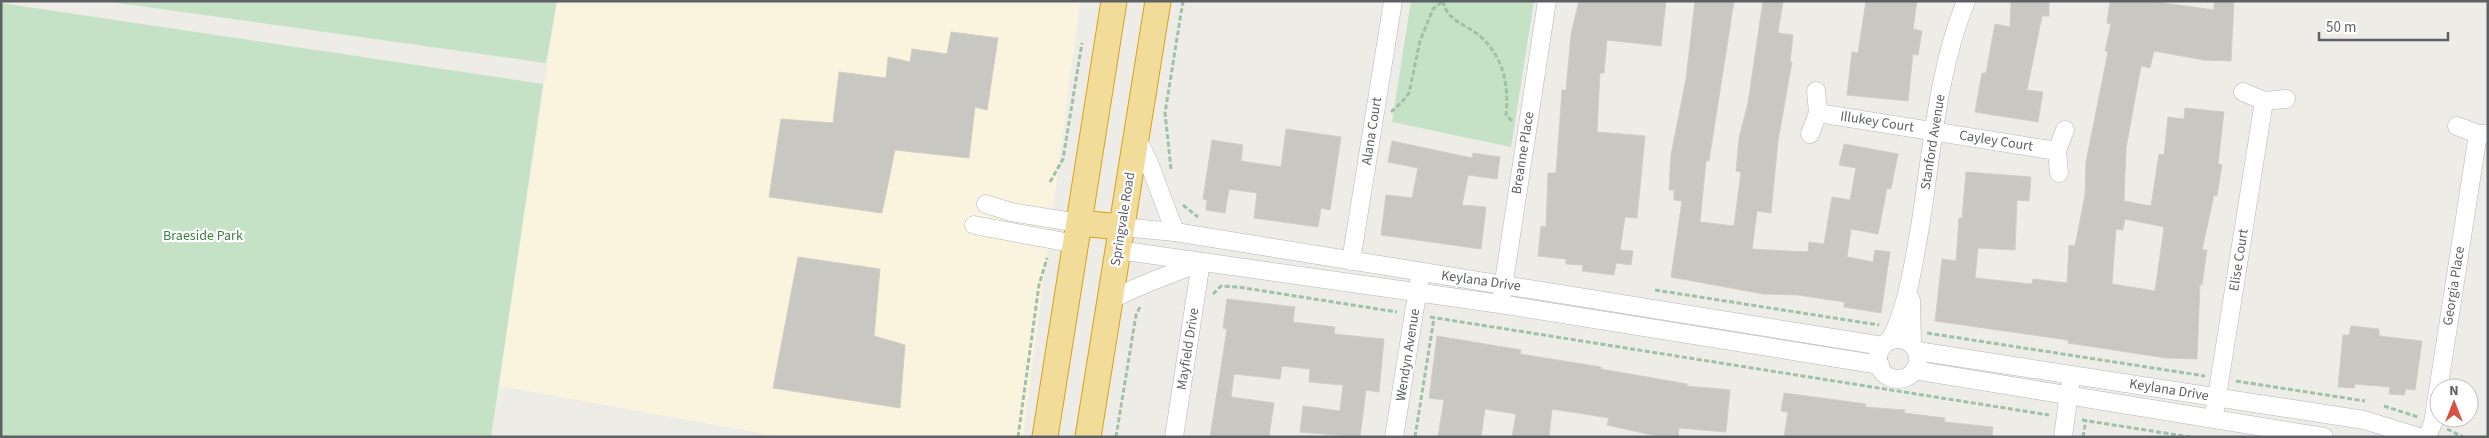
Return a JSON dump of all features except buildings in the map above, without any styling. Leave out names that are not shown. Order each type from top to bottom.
[{"type":"highway","points":[[1045,437],[1114,1]]},
{"type":"highway","name":"Springvale Road","points":[[1088,437],[1158,1]]},
{"type":"highway","name":"Keylana Drive","points":[[1077,233],[1119,238]]},
{"type":"street","name":"Alana Court","points":[[1351,261],[1393,1]]},
{"type":"street","name":"Breanne Place","points":[[1500,304],[1547,1]]},
{"type":"street","name":"Stanford Avenue","points":[[1902,340],[1946,68],[1966,1]]},
{"type":"street","points":[[1810,134],[1818,113],[1816,91]]},
{"type":"street","points":[[2243,92],[2264,101],[2286,99]]},
{"type":"street","name":"Elise Court","points":[[2214,419],[2264,101]]},
{"type":"street","name":"Illukey Court","points":[[1818,113],[1935,132]]},
{"type":"street","points":[[2457,126],[2483,134]]},
{"type":"street","points":[[2059,173],[2057,150],[2065,130]]},
{"type":"street","name":"Cayley Court","points":[[1935,132],[2057,150]]},
{"type":"street","name":"Georgia Place","points":[[2430,430],[2483,134]]},
{"type":"street","points":[[1136,135],[1149,162],[1175,232]]},
{"type":"street","points":[[986,204],[1077,233]]},
{"type":"street","points":[[974,225],[1077,233]]},
{"type":"street","name":"Keylana Drive","points":[[1119,238],[1175,232],[1420,272],[1902,340],[2072,375],[2364,420],[2419,437]]},
{"type":"street","name":"Keylana Drive","points":[[1119,238],[1201,262],[1500,304],[1880,365]]},
{"type":"street","points":[[1111,300],[1145,282],[1168,276],[1201,262]]},
{"type":"street","name":"Mayfield Drive","points":[[1174,437],[1201,262]]},
{"type":"street","name":"Wendyn Avenue","points":[[1394,437],[1420,272]]},
{"type":"street","points":[[1902,340],[1917,365],[1904,378],[1892,378],[1882,370],[1880,365],[1878,358],[1902,340]]},
{"type":"street","name":"Keylana Drive","points":[[1914,370],[2324,437]]},
{"type":"street","points":[[2063,437],[2072,375]]},
{"type":"path","points":[[1172,174],[1165,113],[1183,1]]},
{"type":"path","points":[[1374,118],[1396,109],[1409,93],[1420,41],[1432,9],[1443,1],[1452,18],[1481,37],[1500,64],[1508,86],[1507,118],[1528,124]]},
{"type":"path","points":[[1050,182],[1063,158],[1082,44]]},
{"type":"path","points":[[1180,201],[1196,216],[1205,218]]},
{"type":"path","points":[[1018,437],[1039,285],[1047,258]]},
{"type":"path","points":[[1212,295],[1221,286],[1238,287],[2190,437]]},
{"type":"path","points":[[1652,290],[1902,340],[2220,378],[2370,403]]},
{"type":"path","points":[[1116,437],[1136,315],[1138,309],[1146,301]]},
{"type":"path","points":[[1415,437],[1434,318]]},
{"type":"path","points":[[2380,405],[2430,430],[2463,437]]},
{"type":"path","points":[[2083,437],[2086,420]]},
{"type":"shaded area","points":[[557,1],[1080,1],[1023,437],[782,437],[499,386]]},
{"type":"green space","points":[[104,1],[557,1],[546,63]]},
{"type":"green space","points":[[1411,1],[1534,1],[1511,147],[1392,122]]},
{"type":"green space","name":"Braeside Park","points":[[1,3],[543,84],[491,437],[1,437]]}]
